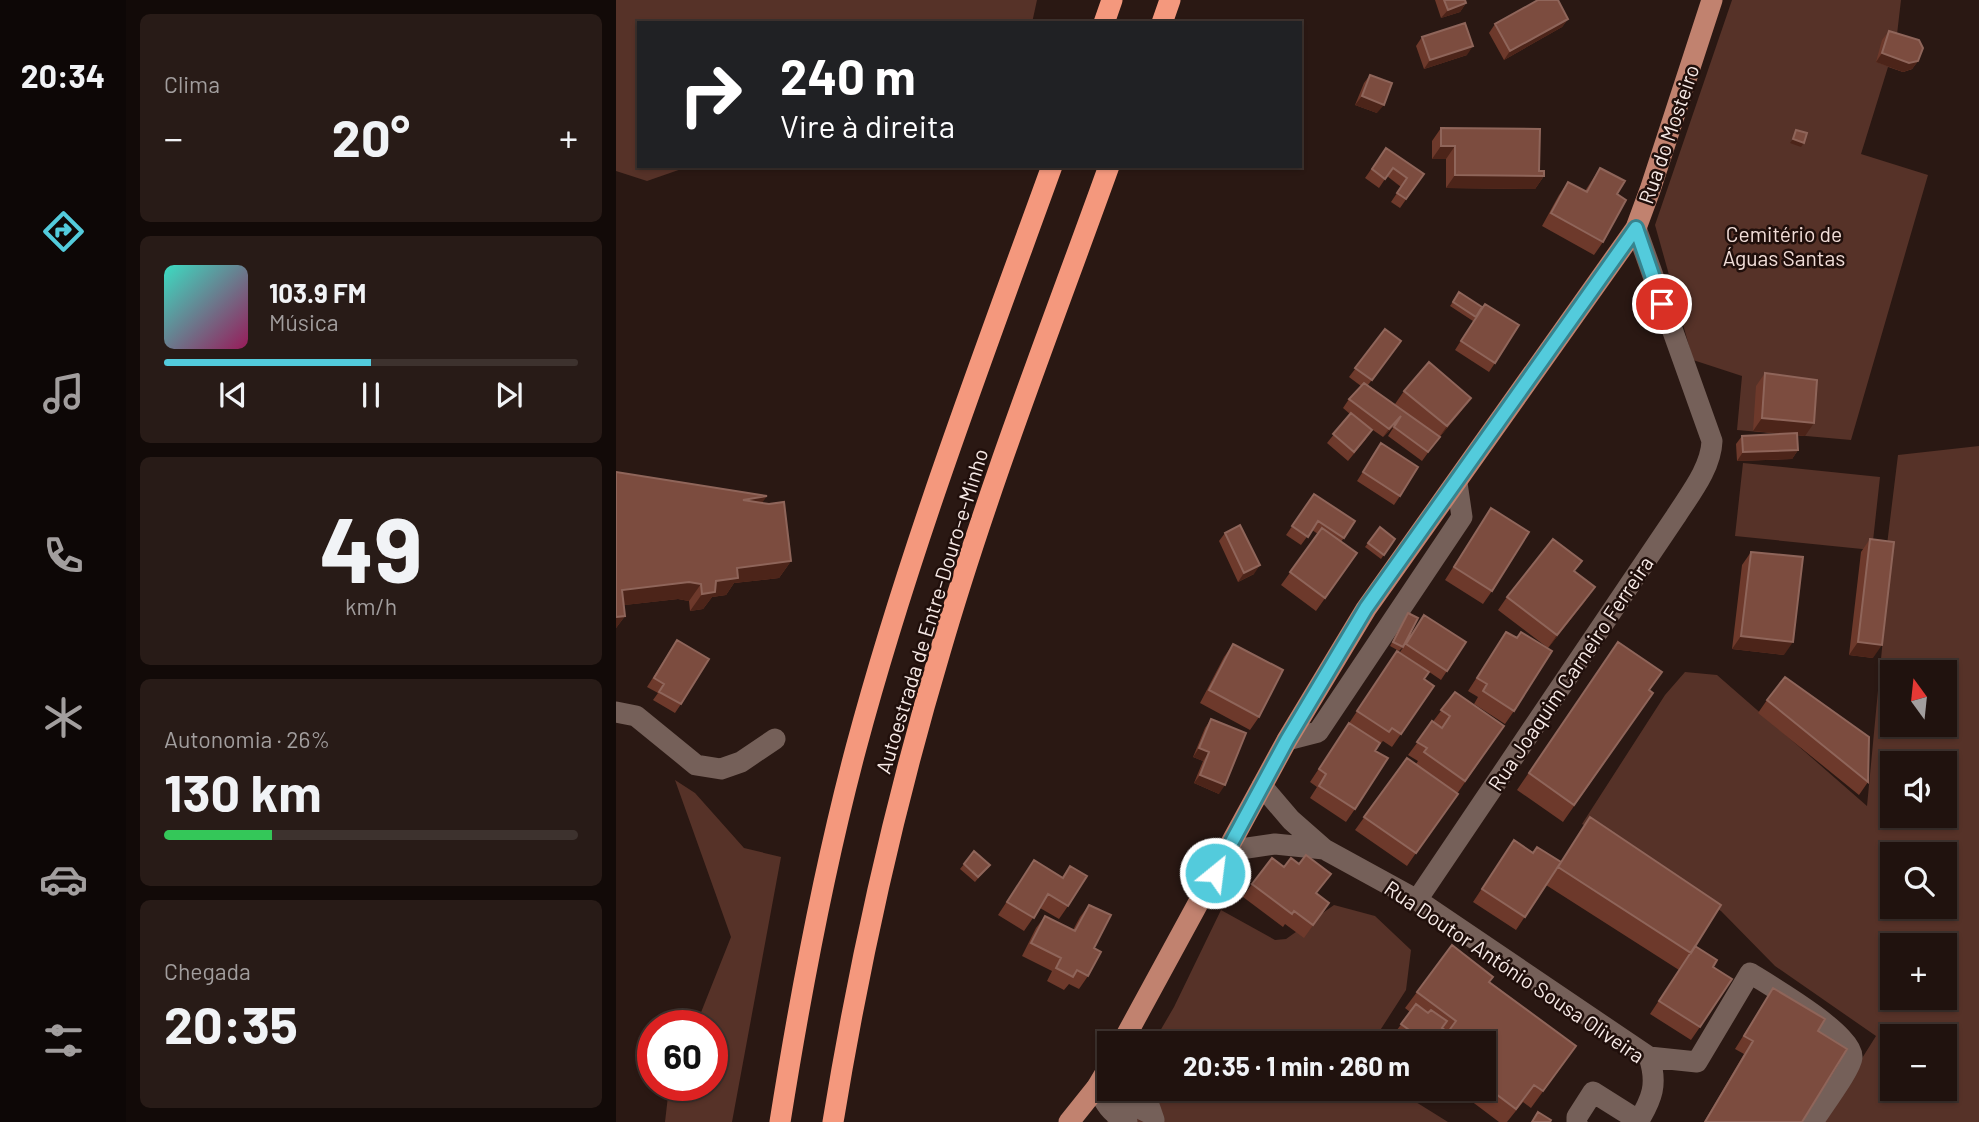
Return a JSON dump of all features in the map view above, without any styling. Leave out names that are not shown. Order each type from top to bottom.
[{"type":"highway","points":[[1105,21],[1112,0]]},
{"type":"highway","points":[[1163,21],[1170,0]]},
{"type":"highway","name":"Autoestrada de Entre-Douro-e-Minho","points":[[780,1122],[815,921],[855,749],[932,497],[1051,168]]},
{"type":"highway","name":"Autoestrada de Entre-Douro-e-Minho","points":[[833,1122],[884,859],[940,649],[1017,421],[1108,168]]},
{"type":"main road","name":"Rua do Mosteiro","points":[[1129,1031],[1287,740],[1366,608],[1636,228],[1712,0]]},
{"type":"main road","points":[[1069,1122],[1097,1087]]},
{"type":"street","name":"Rua Joaquim Carneiro Ferreira","points":[[1417,900],[1699,480],[1712,450],[1712,441],[1636,228]]},
{"type":"street","points":[[616,712],[636,716],[696,765],[721,769],[741,762],[775,739]]},
{"type":"street","name":"Rua Doutor António Sousa Oliveira","points":[[1262,786],[1291,820],[1324,849],[1417,900],[1649,1057],[1654,1071],[1653,1092],[1639,1121],[1593,1092],[1577,1117],[1577,1122]]},
{"type":"street","name":"Rua Doutor António Sousa Oliveira","points":[[1227,851],[1275,844],[1324,849]]},
{"type":"street","points":[[1649,1057],[1697,1062],[1750,973],[1828,1025],[1842,1036],[1851,1049],[1852,1062],[1813,1122]]},
{"type":"street","points":[[1103,1101],[1114,1115],[1127,1122]]},
{"type":"street","points":[[1122,1101],[1153,1118]]},
{"type":"street","points":[[1148,1101],[1153,1118]]},
{"type":"green space","points":[[616,0],[1037,0],[1032,21],[637,21],[637,168],[684,168],[647,181],[616,171]]},
{"type":"green space","name":"Cemitério de Águas Santas","points":[[1732,0],[1901,0],[1896,43],[1916,57],[1912,69],[1903,72],[1888,67],[1861,154],[1928,175],[1851,440],[1737,430],[1742,376],[1693,360],[1655,225]]},
{"type":"green space","points":[[1979,446],[1979,1122],[1822,1122],[1876,1036],[1775,966],[1721,911],[1582,824],[1665,695],[1685,672],[1717,675],[1867,806],[1880,670],[1880,737],[1957,737],[1957,660],[1881,660],[1891,554],[1886,553],[1898,455]]},
{"type":"green space","points":[[1743,463],[1880,477],[1872,550],[1735,536]]},
{"type":"green space","points":[[675,780],[695,793],[744,848],[781,857],[732,1122],[665,1122],[667,1101],[728,1101],[728,1010],[702,1010],[731,937]]},
{"type":"green space","points":[[1334,905],[1375,916],[1411,950],[1406,990],[1380,1031],[1160,1031],[1221,910],[1275,940],[1286,939]]},
{"type":"green space","points":[[1119,1101],[1414,1101],[1448,1122],[1107,1122]]},
{"type":"building","points":[[1444,0],[1465,0],[1466,3],[1448,10]]},
{"type":"building","points":[[1538,0],[1558,0],[1568,19],[1510,51],[1495,24]]},
{"type":"building","points":[[1465,23],[1473,46],[1430,60],[1422,37]]},
{"type":"building","points":[[1889,31],[1919,40],[1923,48],[1918,61],[1909,63],[1882,53]]},
{"type":"building","points":[[1370,75],[1392,83],[1384,105],[1362,96]]},
{"type":"building","points":[[1441,128],[1540,129],[1539,171],[1544,171],[1544,176],[1455,175],[1455,146],[1441,146]]},
{"type":"building","points":[[1796,130],[1807,133],[1804,143],[1793,139]]},
{"type":"building","points":[[1386,148],[1424,174],[1406,199],[1397,193],[1407,178],[1393,168],[1385,179],[1372,169]]},
{"type":"building","points":[[1600,168],[1625,181],[1617,194],[1626,200],[1603,242],[1551,213],[1568,182],[1587,192]]},
{"type":"building","points":[[1459,292],[1482,307],[1476,317],[1453,302]]},
{"type":"building","points":[[1485,304],[1519,325],[1495,363],[1461,341]]},
{"type":"building","points":[[1385,329],[1401,341],[1372,380],[1355,368]]},
{"type":"building","points":[[1429,362],[1471,398],[1447,426],[1404,391]]},
{"type":"building","points":[[1765,373],[1817,380],[1814,423],[1762,418]]},
{"type":"building","points":[[1364,383],[1440,437],[1428,452],[1394,427],[1401,416],[1389,429],[1349,399]]},
{"type":"building","points":[[1351,413],[1372,430],[1354,452],[1333,434]]},
{"type":"building","points":[[1797,433],[1798,450],[1743,452],[1742,436]]},
{"type":"building","points":[[1381,443],[1418,467],[1400,496],[1363,472]]},
{"type":"building","points":[[616,472],[767,496],[743,500],[769,504],[784,502],[791,561],[737,568],[738,578],[716,581],[715,592],[702,594],[701,584],[689,582],[622,590],[625,616],[616,617]]},
{"type":"building","points":[[1314,494],[1355,521],[1344,538],[1318,521],[1308,537],[1292,526]]},
{"type":"building","points":[[1491,508],[1529,532],[1492,591],[1454,567]]},
{"type":"building","points":[[1240,525],[1260,565],[1244,573],[1225,533]]},
{"type":"building","points":[[1380,527],[1395,539],[1384,555],[1368,543]]},
{"type":"building","points":[[1322,528],[1357,553],[1325,598],[1290,572]]},
{"type":"building","points":[[1553,539],[1582,561],[1574,571],[1595,587],[1557,635],[1507,597]]},
{"type":"building","points":[[1870,539],[1894,542],[1882,645],[1858,642]]},
{"type":"building","points":[[1751,552],[1803,557],[1793,642],[1741,636]]},
{"type":"building","points":[[1408,613],[1418,618],[1403,647],[1393,642]]},
{"type":"building","points":[[1424,615],[1466,642],[1447,671],[1406,644]]},
{"type":"building","points":[[1506,632],[1517,638],[1521,632],[1552,651],[1514,711],[1483,691],[1487,684],[1477,678]]},
{"type":"building","points":[[677,640],[709,659],[681,704],[659,692],[664,684],[654,678]]},
{"type":"building","points":[[1618,642],[1662,672],[1649,690],[1653,693],[1574,805],[1529,773]]},
{"type":"building","points":[[1233,644],[1283,670],[1259,717],[1209,690]]},
{"type":"building","points":[[1397,651],[1429,672],[1424,679],[1434,686],[1401,734],[1392,728],[1389,732],[1357,711]]},
{"type":"building","points":[[1785,677],[1869,737],[1868,782],[1767,700]]},
{"type":"building","points":[[1455,692],[1504,726],[1465,781],[1424,752],[1427,748],[1417,742],[1432,721],[1442,728],[1450,716],[1441,710]]},
{"type":"building","points":[[1211,719],[1246,733],[1225,785],[1200,775],[1209,752],[1199,748]]},
{"type":"building","points":[[1349,723],[1380,743],[1375,751],[1388,758],[1355,809],[1319,786],[1326,774],[1319,769]]},
{"type":"building","points":[[1407,758],[1458,794],[1416,853],[1364,817]]},
{"type":"building","points":[[1590,817],[1721,905],[1691,953],[1558,867]]},
{"type":"building","points":[[1514,840],[1533,853],[1537,847],[1561,862],[1525,917],[1482,889]]},
{"type":"building","points":[[974,851],[990,865],[978,877],[964,864]]},
{"type":"building","points":[[1306,855],[1331,874],[1316,893],[1329,903],[1313,925],[1294,911],[1292,914],[1252,884],[1272,858],[1284,867],[1291,858],[1299,864]]},
{"type":"building","points":[[1034,860],[1063,878],[1070,866],[1087,876],[1068,906],[1048,894],[1034,918],[1007,902]]},
{"type":"building","points":[[1089,905],[1111,915],[1094,948],[1101,952],[1088,976],[1077,970],[1073,977],[1056,968],[1061,958],[1031,943],[1045,916],[1075,931]]},
{"type":"building","points":[[1452,945],[1493,977],[1489,982],[1576,1046],[1543,1091],[1534,1085],[1516,1109],[1496,1094],[1496,1031],[1449,1031],[1456,1021],[1417,992]]},
{"type":"building","points":[[1695,946],[1717,960],[1713,967],[1732,979],[1700,1027],[1659,1001]]},
{"type":"building","points":[[1773,988],[1825,1019],[1818,1031],[1847,1049],[1802,1122],[1705,1122],[1753,1041],[1744,1036]]},
{"type":"building","points":[[1416,1004],[1428,1013],[1431,1010],[1447,1021],[1442,1028],[1446,1031],[1411,1031],[1401,1024]]},
{"type":"building","points":[[1538,1112],[1551,1120],[1550,1122],[1532,1122]]},
{"type":"route","points":[[1215,873],[1287,740],[1366,608],[1636,228],[1662,304]]}]
